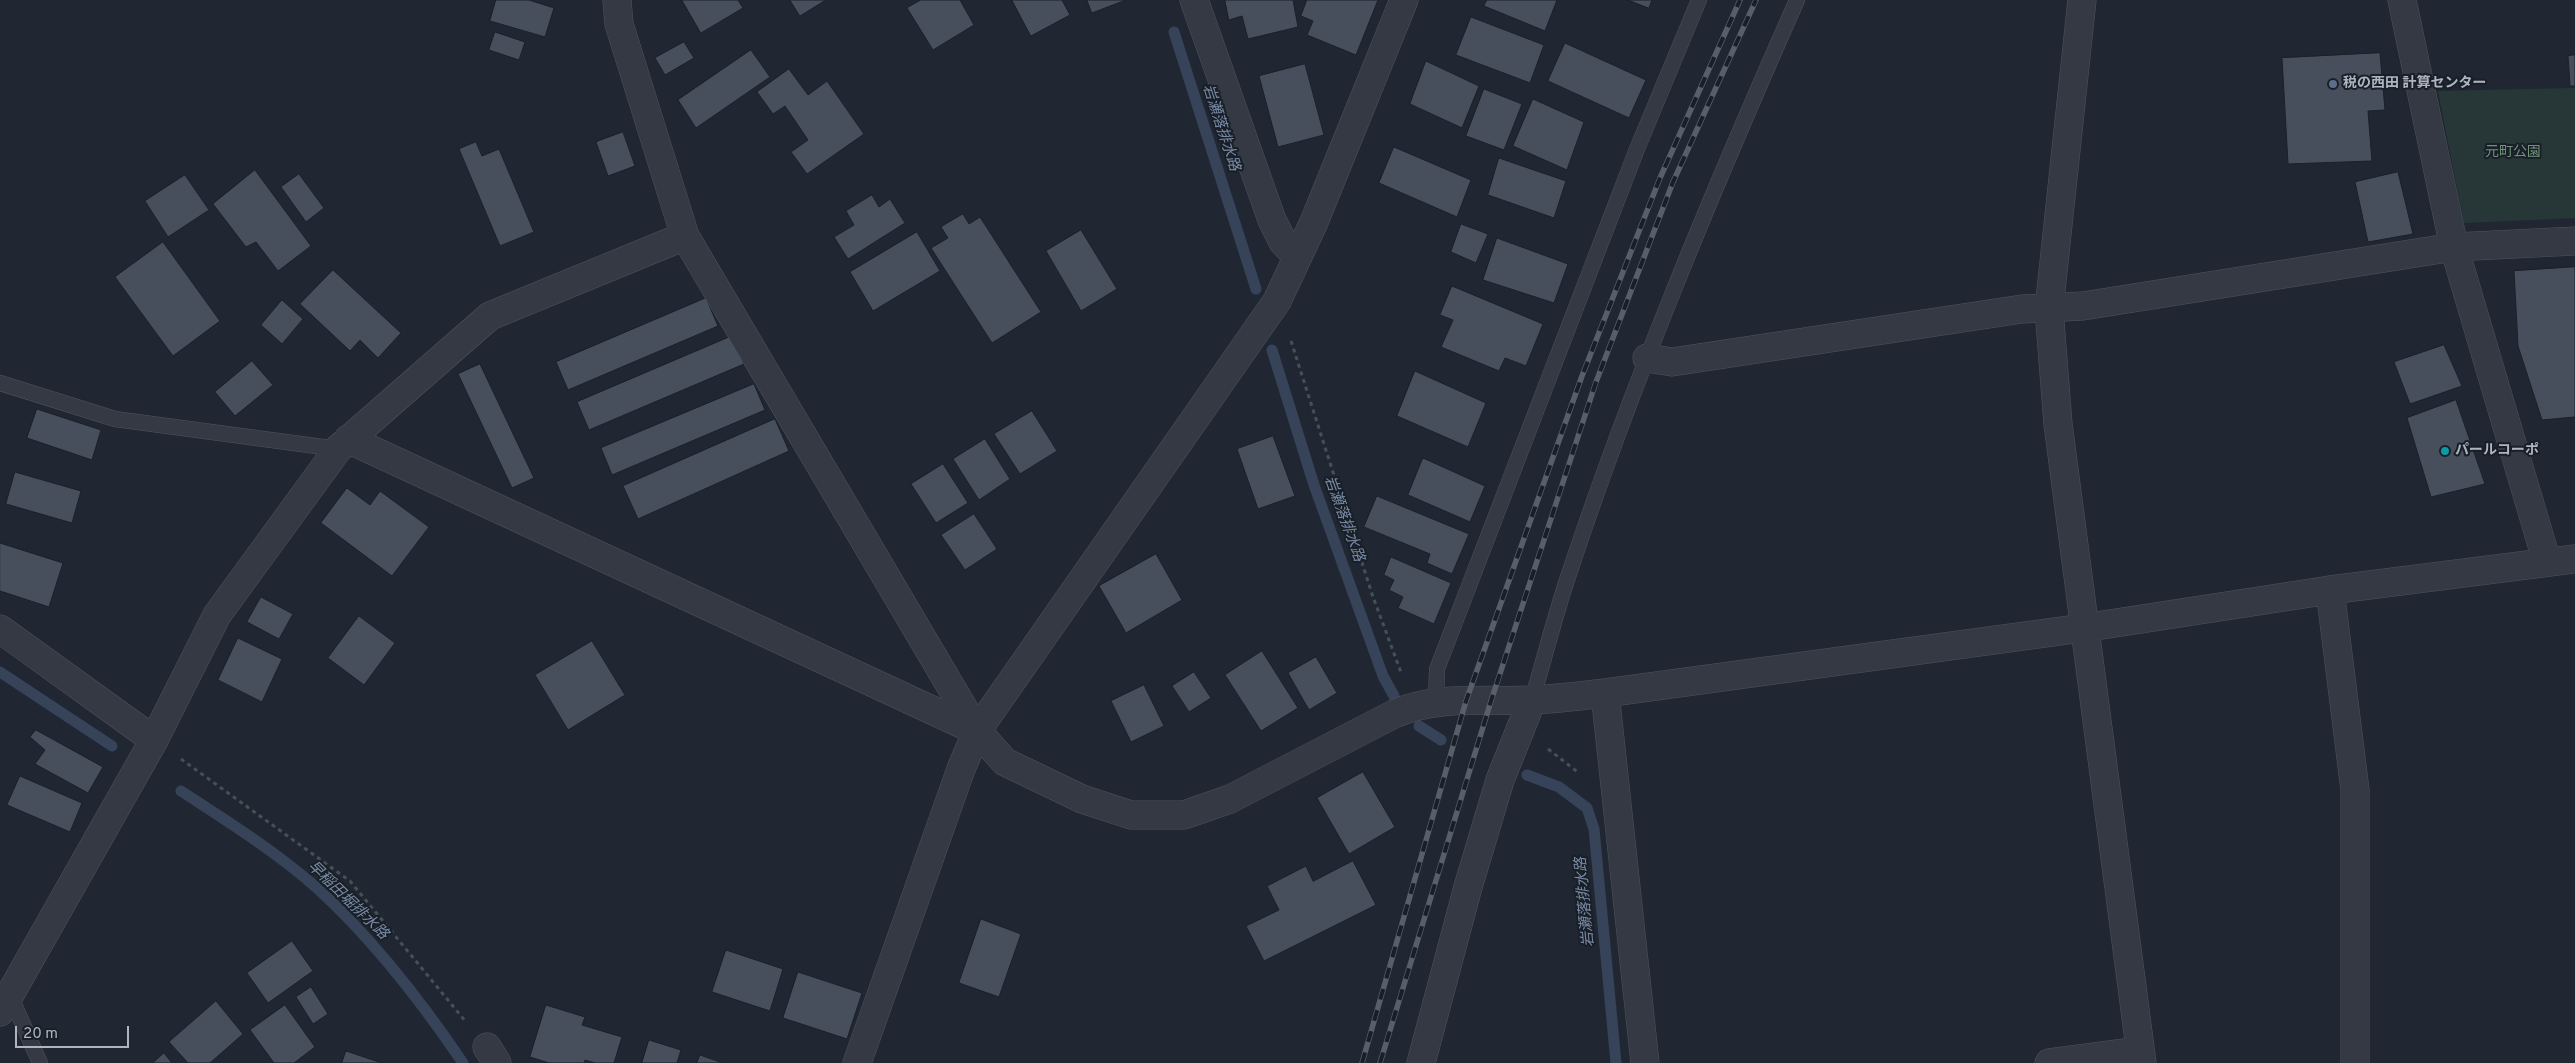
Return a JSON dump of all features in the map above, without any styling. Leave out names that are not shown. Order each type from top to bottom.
[{"type":"street","points":[[617,0],[619,24],[685,236],[977,731],[1005,762],[1082,799],[1131,815],[1184,815],[1230,799],[1425,703],[1532,700],[1605,693],[2083,628],[2330,590],[2575,559]]},
{"type":"street","points":[[1194,0],[1272,220],[1283,242],[1296,256]]},
{"type":"street","points":[[857,1063],[961,769],[977,731],[1277,301],[1296,256],[1314,222],[1404,0]]},
{"type":"street","points":[[2049,1063],[2141,1057],[2083,628],[2058,424],[2049,308],[2082,0]]},
{"type":"street","points":[[2402,0],[2454,248],[2547,562]]},
{"type":"street","points":[[5,1003],[154,740],[218,615],[343,444],[490,316],[685,236]]},
{"type":"street","points":[[1647,358],[1672,362],[2012,311],[2083,306],[2454,248],[2575,241]]},
{"type":"street","points":[[343,444],[977,731]]},
{"type":"street","points":[[2330,590],[2355,790],[2356,1063]]},
{"type":"street","points":[[0,630],[154,740]]},
{"type":"street","points":[[1605,693],[1644,1063]]},
{"type":"street","points":[[1421,1063],[1468,886],[1500,780],[1521,732],[1532,700]]},
{"type":"lane","points":[[1425,703],[1633,158],[1698,0]]},
{"type":"lane","points":[[1532,700],[1566,581],[1647,358],[1747,112],[1797,0]]},
{"type":"lane","points":[[0,383],[115,420],[343,444]]},
{"type":"lane","points":[[5,1003],[40,1063]]},
{"type":"path","points":[[1277,301],[1372,594],[1425,703]]},
{"type":"path","points":[[1521,732],[1538,741],[1604,792],[1615,796]]},
{"type":"path","points":[[154,740],[350,881],[492,1055]]},
{"type":"green space","name":"元町公園","points":[[2575,88],[2575,218],[2464,223],[2438,91]]},
{"type":"building","points":[[496,0],[529,0],[554,8],[545,37],[490,21]]},
{"type":"building","points":[[682,0],[738,0],[743,8],[701,33]]},
{"type":"building","points":[[790,0],[826,0],[800,16]]},
{"type":"building","points":[[921,0],[960,0],[974,25],[933,50],[907,8]]},
{"type":"building","points":[[1012,0],[1062,0],[1070,15],[1031,36]]},
{"type":"building","points":[[1087,0],[1126,0],[1092,13]]},
{"type":"building","points":[[1225,0],[1293,0],[1298,27],[1248,39],[1242,16],[1229,20]]},
{"type":"building","points":[[1307,0],[1378,0],[1356,55],[1307,35],[1313,21],[1301,16]]},
{"type":"building","points":[[1487,0],[1557,0],[1545,31],[1484,6]]},
{"type":"building","points":[[1628,0],[1652,0],[1649,8]]},
{"type":"building","points":[[1471,17],[1544,45],[1530,83],[1456,55]]},
{"type":"building","points":[[495,32],[525,42],[519,60],[489,50]]},
{"type":"building","points":[[684,42],[694,58],[665,75],[655,58]]},
{"type":"building","points":[[1565,43],[1646,80],[1629,118],[1548,81]]},
{"type":"building","points":[[751,50],[770,77],[696,128],[678,100]]},
{"type":"building","name":"税の西田 計算センター","points":[[2380,53],[2385,110],[2368,111],[2372,161],[2288,164],[2282,58]]},
{"type":"building","points":[[2575,55],[2575,86],[2570,86],[2568,56]]},
{"type":"building","points":[[1426,61],[1479,86],[1462,128],[1410,104]]},
{"type":"building","points":[[1305,64],[1324,135],[1278,147],[1259,76]]},
{"type":"building","points":[[789,69],[808,95],[827,81],[864,134],[807,174],[791,152],[808,140],[785,106],[773,114],[757,92]]},
{"type":"building","points":[[1484,89],[1522,104],[1504,150],[1466,136]]},
{"type":"building","points":[[1533,99],[1584,122],[1567,170],[1513,146]]},
{"type":"building","points":[[623,132],[635,166],[608,176],[596,142]]},
{"type":"building","points":[[476,142],[482,156],[499,149],[534,232],[500,246],[459,149]]},
{"type":"building","points":[[1394,147],[1471,180],[1457,217],[1379,183]]},
{"type":"building","points":[[1499,158],[1566,181],[1554,218],[1488,195]]},
{"type":"building","points":[[255,170],[311,246],[278,271],[256,242],[246,247],[213,204]]},
{"type":"building","points":[[2398,172],[2413,234],[2368,242],[2355,182]]},
{"type":"building","points":[[299,174],[324,208],[306,222],[281,187]]},
{"type":"building","points":[[185,175],[209,210],[168,237],[145,201]]},
{"type":"building","points":[[872,195],[879,207],[890,199],[905,223],[848,259],[834,237],[854,225],[846,211]]},
{"type":"building","points":[[963,214],[969,224],[980,217],[1041,312],[992,343],[931,248],[948,238],[941,227]]},
{"type":"building","points":[[1461,224],[1488,234],[1476,263],[1451,252]]},
{"type":"building","points":[[1081,230],[1117,289],[1081,311],[1046,251]]},
{"type":"building","points":[[917,232],[940,271],[873,311],[850,272]]},
{"type":"building","points":[[1497,238],[1568,264],[1554,303],[1483,280]]},
{"type":"building","points":[[163,242],[220,321],[173,356],[115,277]]},
{"type":"building","points":[[2575,267],[2575,417],[2542,420],[2518,346],[2514,271]]},
{"type":"building","points":[[333,270],[401,333],[378,358],[360,340],[350,351],[300,304]]},
{"type":"building","points":[[1452,286],[1543,324],[1526,366],[1505,358],[1499,371],[1441,347],[1453,320],[1440,315]]},
{"type":"building","points":[[706,298],[718,326],[568,390],[556,362]]},
{"type":"building","points":[[282,300],[303,319],[282,344],[261,325]]},
{"type":"building","points":[[732,336],[744,364],[589,430],[577,402]]},
{"type":"building","points":[[2444,345],[2462,386],[2410,404],[2394,362]]},
{"type":"building","points":[[252,361],[273,385],[235,416],[215,392]]},
{"type":"building","points":[[480,364],[534,478],[512,488],[458,374]]},
{"type":"building","points":[[1415,371],[1486,403],[1468,447],[1397,416]]},
{"type":"building","points":[[754,384],[765,410],[612,475],[601,448]]},
{"type":"building","name":"パールコーポ","points":[[2456,400],[2485,484],[2431,497],[2407,418]]},
{"type":"building","points":[[37,409],[101,430],[92,460],[27,438]]},
{"type":"building","points":[[1032,411],[1057,451],[1020,474],[994,434]]},
{"type":"building","points":[[775,419],[789,451],[638,519],[623,486]]},
{"type":"building","points":[[1273,436],[1295,496],[1258,509],[1237,449]]},
{"type":"building","points":[[985,439],[1010,479],[979,500],[953,459]]},
{"type":"building","points":[[1423,458],[1485,486],[1470,522],[1408,495]]},
{"type":"building","points":[[943,464],[968,503],[936,523],[911,484]]},
{"type":"building","points":[[15,472],[81,491],[72,523],[6,504]]},
{"type":"building","points":[[347,488],[370,505],[380,491],[429,527],[392,576],[321,523]]},
{"type":"building","points":[[1377,496],[1469,534],[1452,574],[1427,563],[1430,554],[1364,527]]},
{"type":"building","points":[[974,514],[997,549],[965,570],[941,535]]},
{"type":"building","points":[[0,543],[63,563],[49,607],[0,591]]},
{"type":"building","points":[[1156,554],[1182,600],[1126,633],[1099,586]]},
{"type":"building","points":[[1391,557],[1451,583],[1434,624],[1398,608],[1403,597],[1389,590],[1394,580],[1384,575]]},
{"type":"building","points":[[261,597],[293,614],[279,639],[247,622]]},
{"type":"building","points":[[359,616],[395,643],[364,685],[328,658]]},
{"type":"building","points":[[238,638],[282,659],[262,702],[218,680]]},
{"type":"building","points":[[592,641],[625,695],[568,730],[535,675]]},
{"type":"building","points":[[1262,651],[1298,708],[1261,731],[1225,675]]},
{"type":"building","points":[[1316,657],[1337,693],[1309,710],[1288,673]]},
{"type":"building","points":[[1194,672],[1211,698],[1189,712],[1172,686]]},
{"type":"building","points":[[1144,685],[1164,726],[1131,742],[1111,701]]},
{"type":"building","points":[[36,730],[103,767],[88,793],[35,764],[45,750],[30,737]]},
{"type":"building","points":[[1363,772],[1395,827],[1349,854],[1317,798]]},
{"type":"building","points":[[20,776],[82,803],[70,832],[7,805]]},
{"type":"building","points":[[1353,861],[1376,905],[1264,961],[1246,926],[1279,910],[1267,886],[1306,866],[1313,881]]},
{"type":"building","points":[[981,919],[1021,934],[999,997],[959,983]]},
{"type":"building","points":[[292,941],[313,971],[268,1003],[247,973]]},
{"type":"building","points":[[726,950],[783,969],[770,1011],[712,992]]},
{"type":"building","points":[[798,972],[862,993],[847,1039],[783,1018]]},
{"type":"building","points":[[311,987],[328,1014],[313,1024],[296,997]]},
{"type":"building","points":[[216,1001],[243,1034],[210,1063],[188,1063],[169,1042]]},
{"type":"building","points":[[285,1005],[315,1047],[294,1063],[274,1063],[250,1030]]},
{"type":"building","points":[[546,1005],[585,1017],[582,1025],[622,1037],[614,1063],[595,1063],[585,1060],[584,1063],[549,1063],[530,1057]]},
{"type":"building","points":[[649,1040],[681,1050],[677,1063],[642,1063]]},
{"type":"building","points":[[346,1051],[382,1063],[342,1063]]},
{"type":"building","points":[[164,1053],[172,1063],[153,1063]]},
{"type":"building","points":[[700,1055],[723,1063],[697,1063]]},
{"type":"waterway","name":"岩瀬落排水路","points":[[1174,32],[1256,289]]},
{"type":"waterway","name":"岩瀬落排水路","points":[[1272,350],[1314,485],[1383,676],[1394,696]]},
{"type":"waterway","name":"早稲田堀排水路","points":[[0,672],[112,746]]},
{"type":"waterway","name":"岩瀬落排水路","points":[[1419,726],[1441,740]]},
{"type":"waterway","name":"岩瀬落排水路","points":[[1527,775],[1559,787],[1587,808],[1594,829],[1616,1063]]},
{"type":"waterway","name":"早稲田堀排水路","points":[[181,791],[284,861],[338,908],[395,971],[463,1063]]},
{"type":"railway","points":[[1362,1063],[1466,701],[1582,376],[1660,178],[1740,0]]},
{"type":"railway","points":[[1380,1063],[1491,701],[1596,382],[1673,182],[1756,0]]},
{"type":"place","name":"税の西田 計算センター","points":[[2333,84]]},
{"type":"place","name":"パールコーポ","points":[[2445,451]]}]
